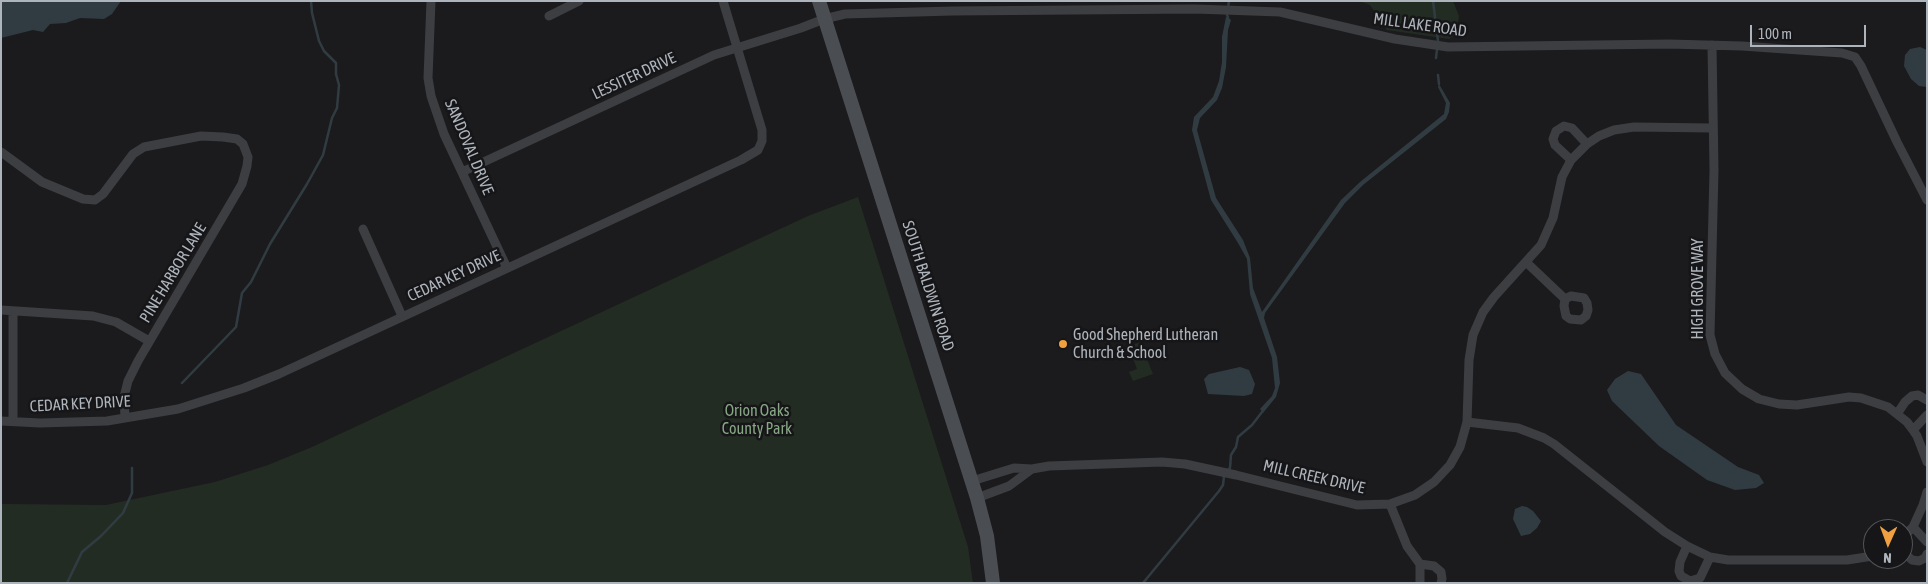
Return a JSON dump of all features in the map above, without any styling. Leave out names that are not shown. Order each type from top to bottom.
[{"type":"main road","name":"SOUTH BALDWIN ROAD","points":[[819,1],[972,481],[987,536],[993,583]]},
{"type":"street","name":"SANDOVAL DRIVE","points":[[431,1],[428,78],[436,116],[507,268]]},
{"type":"street","points":[[549,16],[579,1]]},
{"type":"street","name":"CEDAR KEY DRIVE","points":[[1,421],[65,423],[125,418],[178,410],[244,388],[279,374],[704,178],[758,150],[762,141],[762,130],[723,1]]},
{"type":"street","name":"MILL LAKE ROAD","points":[[824,19],[845,14],[879,12],[1247,10],[1280,12],[1395,39],[1448,47],[1670,44],[1842,53],[1855,58],[1861,66],[1927,200]]},
{"type":"street","name":"LESSITER DRIVE","points":[[462,172],[709,57],[824,19]]},
{"type":"street","name":"HIGH GROVE WAY","points":[[1712,45],[1714,170],[1710,335],[1714,354],[1725,373],[1742,390],[1759,399],[1779,404],[1797,405],[1855,397],[1888,407],[1918,436],[1927,462]]},
{"type":"street","points":[[1571,160],[1555,145],[1553,139],[1556,131],[1564,126],[1572,128],[1587,144]]},
{"type":"street","name":"MILL CREEK DRIVE","points":[[972,481],[1014,468],[1032,469],[1049,466],[1144,462],[1175,464],[1236,474],[1357,505],[1390,504],[1415,495],[1434,482],[1450,465],[1460,447],[1467,422],[1469,360],[1473,335],[1483,312],[1494,297],[1541,245],[1553,218],[1562,177],[1571,160],[1587,144],[1599,136],[1614,130],[1634,127],[1712,128]]},
{"type":"street","name":"PINE HARBOR LANE","points":[[1,152],[42,182],[83,199],[95,200],[103,194],[133,154],[144,147],[201,136],[223,137],[237,140],[243,144],[248,157],[242,184],[149,341],[128,381],[124,397],[125,418]]},
{"type":"street","points":[[363,229],[402,316]]},
{"type":"street","points":[[1526,262],[1565,299]]},
{"type":"street","points":[[1,310],[93,316],[116,322],[149,341]]},
{"type":"street","points":[[13,311],[13,422]]},
{"type":"street","points":[[1897,414],[1905,402],[1912,396],[1918,395],[1927,400]]},
{"type":"street","points":[[1913,430],[1927,415]]},
{"type":"street","points":[[1467,422],[1518,428],[1549,441],[1665,532],[1687,546],[1710,556],[1728,560],[1847,560],[1863,558]]},
{"type":"street","name":"MILL CREEK DRIVE","points":[[977,498],[1008,486],[1032,469]]},
{"type":"street","points":[[1927,492],[1913,528],[1927,542]]},
{"type":"street","points":[[1390,504],[1406,546],[1420,564],[1420,583]]},
{"type":"street","points":[[1687,546],[1679,571],[1682,576],[1690,581],[1700,578],[1710,556]]},
{"type":"street","points":[[1913,560],[1919,561],[1925,558],[1927,554]]},
{"type":"street","points":[[1420,564],[1434,566],[1441,572],[1441,583]]},
{"type":"green space","points":[[1359,1],[1453,1],[1459,16],[1456,34],[1449,39],[1387,30],[1370,5]]},
{"type":"green space","name":"Orion Oaks County Park","points":[[858,197],[968,547],[973,583],[1,583],[1,504],[106,505],[215,482],[268,465],[312,447],[808,216]]},
{"type":"green space","points":[[1140,342],[1153,374],[1133,381],[1129,372],[1137,369],[1129,347]]},
{"type":"shaded area","points":[[1,1],[121,1],[112,14],[104,19],[80,18],[66,23],[50,24],[43,32],[33,30],[1,38]]},
{"type":"shaded area","points":[[1226,17],[1231,20],[1228,30],[1226,67],[1222,88],[1217,100],[1200,118],[1197,130],[1216,198],[1243,240],[1250,258],[1253,288],[1262,312],[1341,200],[1360,182],[1444,114],[1446,103],[1438,87],[1439,84],[1450,103],[1446,119],[1363,185],[1345,203],[1265,313],[1264,318],[1277,357],[1280,383],[1276,397],[1263,413],[1260,409],[1272,396],[1275,388],[1272,358],[1250,294],[1247,259],[1211,200],[1192,130],[1194,117],[1213,97],[1219,81],[1222,62],[1222,37]]},
{"type":"shaded area","points":[[1920,47],[1927,50],[1927,87],[1919,86],[1911,79],[1904,66],[1905,55],[1910,49]]},
{"type":"shaded area","points":[[1240,367],[1249,370],[1255,384],[1252,394],[1244,396],[1208,394],[1204,379],[1209,374]]},
{"type":"shaded area","points":[[1628,371],[1641,374],[1676,425],[1738,467],[1759,475],[1764,483],[1756,488],[1735,490],[1707,480],[1659,446],[1612,401],[1607,390],[1615,379]]},
{"type":"shaded area","points":[[1522,506],[1533,511],[1541,521],[1530,534],[1521,536],[1513,519],[1515,509]]},
{"type":"waterway","points":[[182,383],[236,327],[242,293],[251,282],[270,244],[323,155],[332,118],[337,108],[339,85],[336,63],[324,51],[319,41],[311,1]]},
{"type":"waterway","points":[[1228,17],[1229,1]]},
{"type":"waterway","points":[[1433,1],[1438,41],[1436,58]]},
{"type":"waterway","points":[[1438,75],[1439,84]]},
{"type":"waterway","points":[[1227,471],[1230,468],[1231,455],[1236,447],[1238,437],[1252,425],[1262,412]]},
{"type":"waterway","points":[[67,583],[82,552],[101,536],[123,513],[132,493],[132,468]]},
{"type":"waterway","points":[[1143,583],[1219,491],[1223,485],[1224,476]]},
{"type":"place","name":"Good Shepherd Lutheran Church & School","points":[[1063,344]]}]
